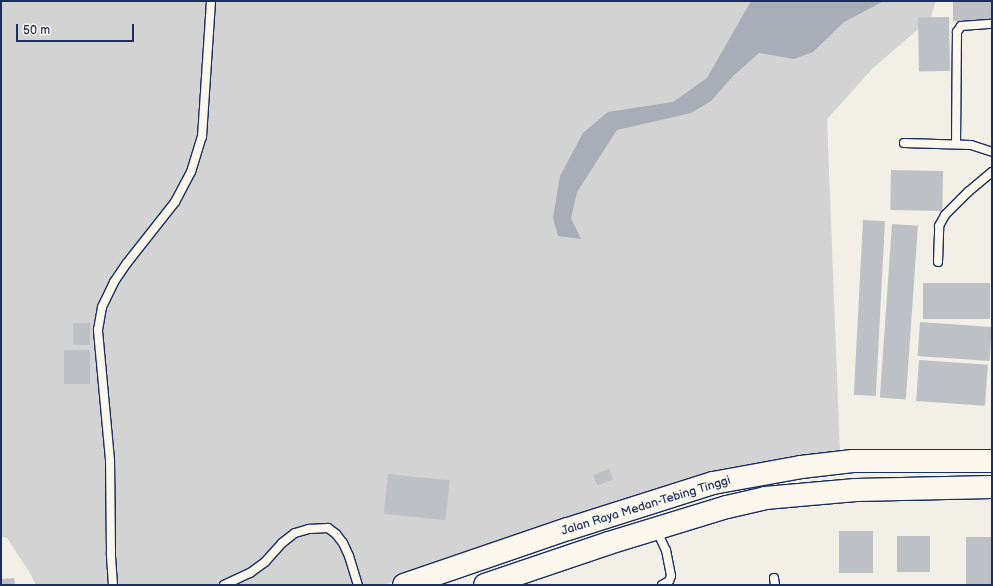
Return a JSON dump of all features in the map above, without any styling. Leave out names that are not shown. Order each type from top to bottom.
[{"type":"highway","name":"Jalan Raya Medan-Tebing Tinggi","points":[[404,585],[507,549],[713,483],[794,468],[853,461],[992,461]]},
{"type":"highway","name":"Jalan Raya Medan-Tebing Tinggi","points":[[485,585],[656,528],[727,507],[765,498],[796,494],[856,490],[992,487]]},
{"type":"highway","points":[[568,529],[575,554]]},
{"type":"highway","points":[[507,549],[516,575]]},
{"type":"lane","points":[[113,585],[111,553],[110,460],[98,330],[102,307],[114,282],[175,202],[191,172],[202,137],[212,1]]},
{"type":"lane","points":[[956,144],[957,32],[961,26],[992,24]]},
{"type":"lane","points":[[904,143],[971,145],[989,151],[992,142]]},
{"type":"lane","points":[[938,262],[939,226],[945,215],[992,172]]},
{"type":"lane","points":[[224,585],[250,573],[265,562],[282,543],[295,533],[309,529],[328,528],[336,534],[343,543],[349,556],[358,585]]},
{"type":"lane","points":[[656,528],[666,550],[671,576],[669,580],[662,585]]},
{"type":"shaded area","points":[[1,1],[936,1],[930,19],[873,68],[827,119],[840,453],[421,572],[383,585],[36,585],[7,538],[1,536]]},
{"type":"shaded area","points":[[751,1],[884,1],[844,22],[813,52],[794,59],[759,53],[733,76],[711,101],[691,113],[617,130],[577,192],[571,218],[581,239],[558,236],[553,218],[560,176],[583,133],[608,112],[673,102],[707,78]]},
{"type":"building","points":[[953,1],[992,1],[992,21],[953,21]]},
{"type":"building","points":[[949,17],[950,71],[919,72],[918,18]]},
{"type":"building","points":[[891,170],[943,171],[942,211],[890,210]]},
{"type":"building","points":[[863,220],[885,221],[876,396],[854,395]]},
{"type":"building","points":[[892,224],[918,226],[906,399],[880,398]]},
{"type":"building","points":[[923,283],[990,283],[990,319],[923,319]]},
{"type":"building","points":[[920,322],[992,327],[989,361],[918,356]]},
{"type":"building","points":[[73,323],[90,323],[90,345],[73,345]]},
{"type":"building","points":[[64,350],[90,350],[90,384],[64,384]]},
{"type":"building","points":[[919,360],[988,365],[985,406],[916,401]]},
{"type":"building","points":[[609,469],[613,479],[597,486],[593,475]]},
{"type":"building","points":[[388,474],[450,480],[445,520],[384,514]]},
{"type":"building","points":[[839,531],[873,531],[873,573],[839,573]]},
{"type":"building","points":[[897,536],[930,536],[930,572],[897,572]]},
{"type":"building","points":[[966,537],[992,537],[992,585],[966,585]]},
{"type":"building","points":[[14,578],[15,585],[1,585],[1,579]]}]
